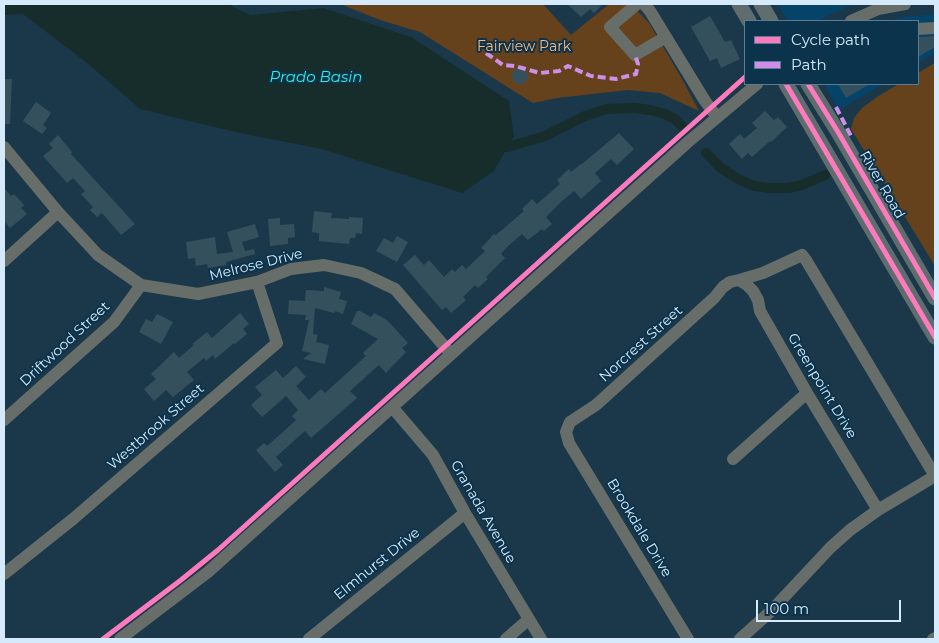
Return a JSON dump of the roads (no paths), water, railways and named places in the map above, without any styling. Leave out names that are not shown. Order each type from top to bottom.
[{"type":"main road","points":[[739,4],[748,20]]},
{"type":"main road","points":[[761,4],[770,20]]},
{"type":"main road","points":[[787,85],[935,337]]},
{"type":"main road","name":"River Road","points":[[809,85],[935,298]]},
{"type":"street","points":[[637,4],[610,27],[635,55],[666,36]]},
{"type":"street","points":[[644,4],[717,117]]},
{"type":"street","points":[[853,20],[878,9],[905,4]]},
{"type":"street","points":[[919,28],[935,28]]},
{"type":"street","points":[[120,639],[208,572],[688,142],[756,85]]},
{"type":"street","name":"Melrose Drive","points":[[4,147],[58,212],[98,255],[141,285],[198,294],[257,282],[291,269],[324,265],[360,273],[395,289],[451,354]]},
{"type":"street","points":[[4,261],[58,212]]},
{"type":"street","name":"Norcrest Street","points":[[566,432],[570,422],[596,405],[714,298],[723,287],[730,282],[763,273],[802,255],[935,476]]},
{"type":"street","points":[[906,288],[924,278]]},
{"type":"street","name":"Greenpoint Drive","points":[[739,280],[753,291],[758,300],[760,310],[878,510]]},
{"type":"street","name":"Westbrook Street","points":[[4,574],[73,519],[277,343],[257,282]]},
{"type":"street","name":"Driftwood Street","points":[[4,420],[114,322],[141,285]]},
{"type":"street","points":[[733,459],[807,392]]},
{"type":"street","name":"Granada Avenue","points":[[392,407],[433,455],[465,513],[541,639]]},
{"type":"street","name":"Brookdale Drive","points":[[566,432],[570,443],[688,639]]},
{"type":"street","points":[[740,639],[771,611],[830,548],[850,530],[878,510],[935,476]]},
{"type":"street","name":"Elmhurst Drive","points":[[308,639],[465,513]]},
{"type":"street","points":[[506,639],[528,619]]},
{"type":"water","name":"Prado Basin","points":[[4,4],[228,4],[250,15],[324,8],[411,37],[509,101],[514,136],[494,171],[462,193],[322,149],[240,133],[140,109],[86,62],[23,14],[4,15]]},
{"type":"waterway","points":[[495,146],[508,147],[545,136],[585,116],[607,109],[635,108],[650,110],[665,114],[675,119],[682,126]]},
{"type":"waterway","points":[[706,153],[721,168],[738,179],[754,186],[788,188],[802,185],[825,175]]},
{"type":"park label","name":"Fairview Park","points":[[524,47]]}]
